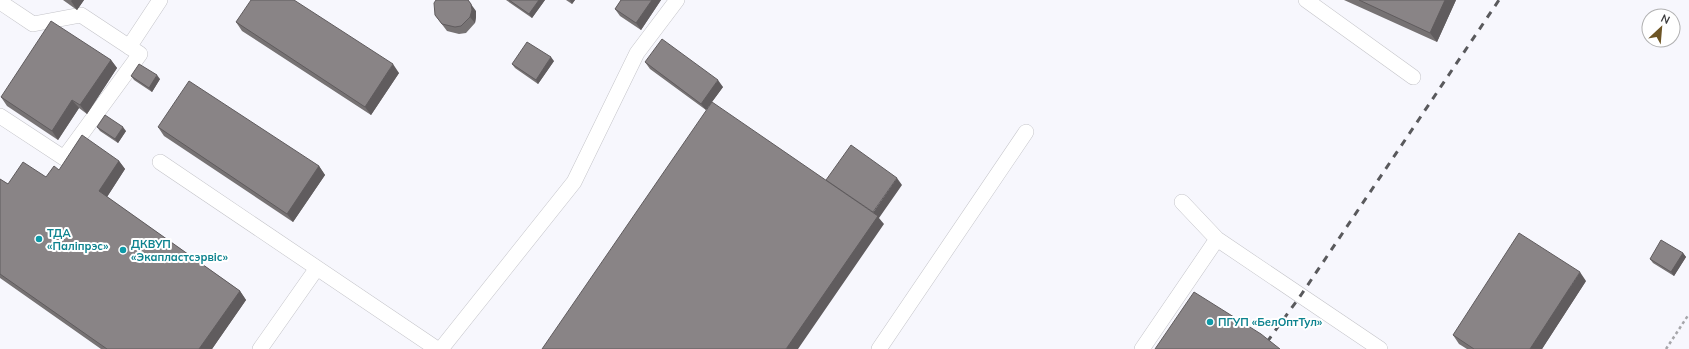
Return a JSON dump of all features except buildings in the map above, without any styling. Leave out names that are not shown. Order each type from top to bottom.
[{"type":"lane","points":[[129,47],[160,0]]},
{"type":"lane","points":[[441,349],[574,182],[637,53],[677,0]]},
{"type":"lane","points":[[1306,0],[1414,77]]},
{"type":"lane","points":[[0,2],[33,24],[81,16],[140,54],[64,158],[0,116]]},
{"type":"lane","points":[[879,349],[1026,132]]},
{"type":"lane","points":[[160,162],[437,349]]},
{"type":"lane","points":[[1182,202],[1217,239],[1380,349]]},
{"type":"lane","points":[[1142,349],[1217,239]]},
{"type":"lane","points":[[260,349],[317,268]]},
{"type":"path","points":[[1666,349],[1689,314]]},
{"type":"railway","points":[[1267,342],[1301,295],[1499,0]]},
{"type":"place","name":"ТДА «Паліпрэс»","points":[[39,239]]},
{"type":"place","name":"ДКВУП «Экапластсэрвіс»","points":[[123,250]]},
{"type":"place","name":"ПГУП «БелОптТул»","points":[[1210,322]]}]
